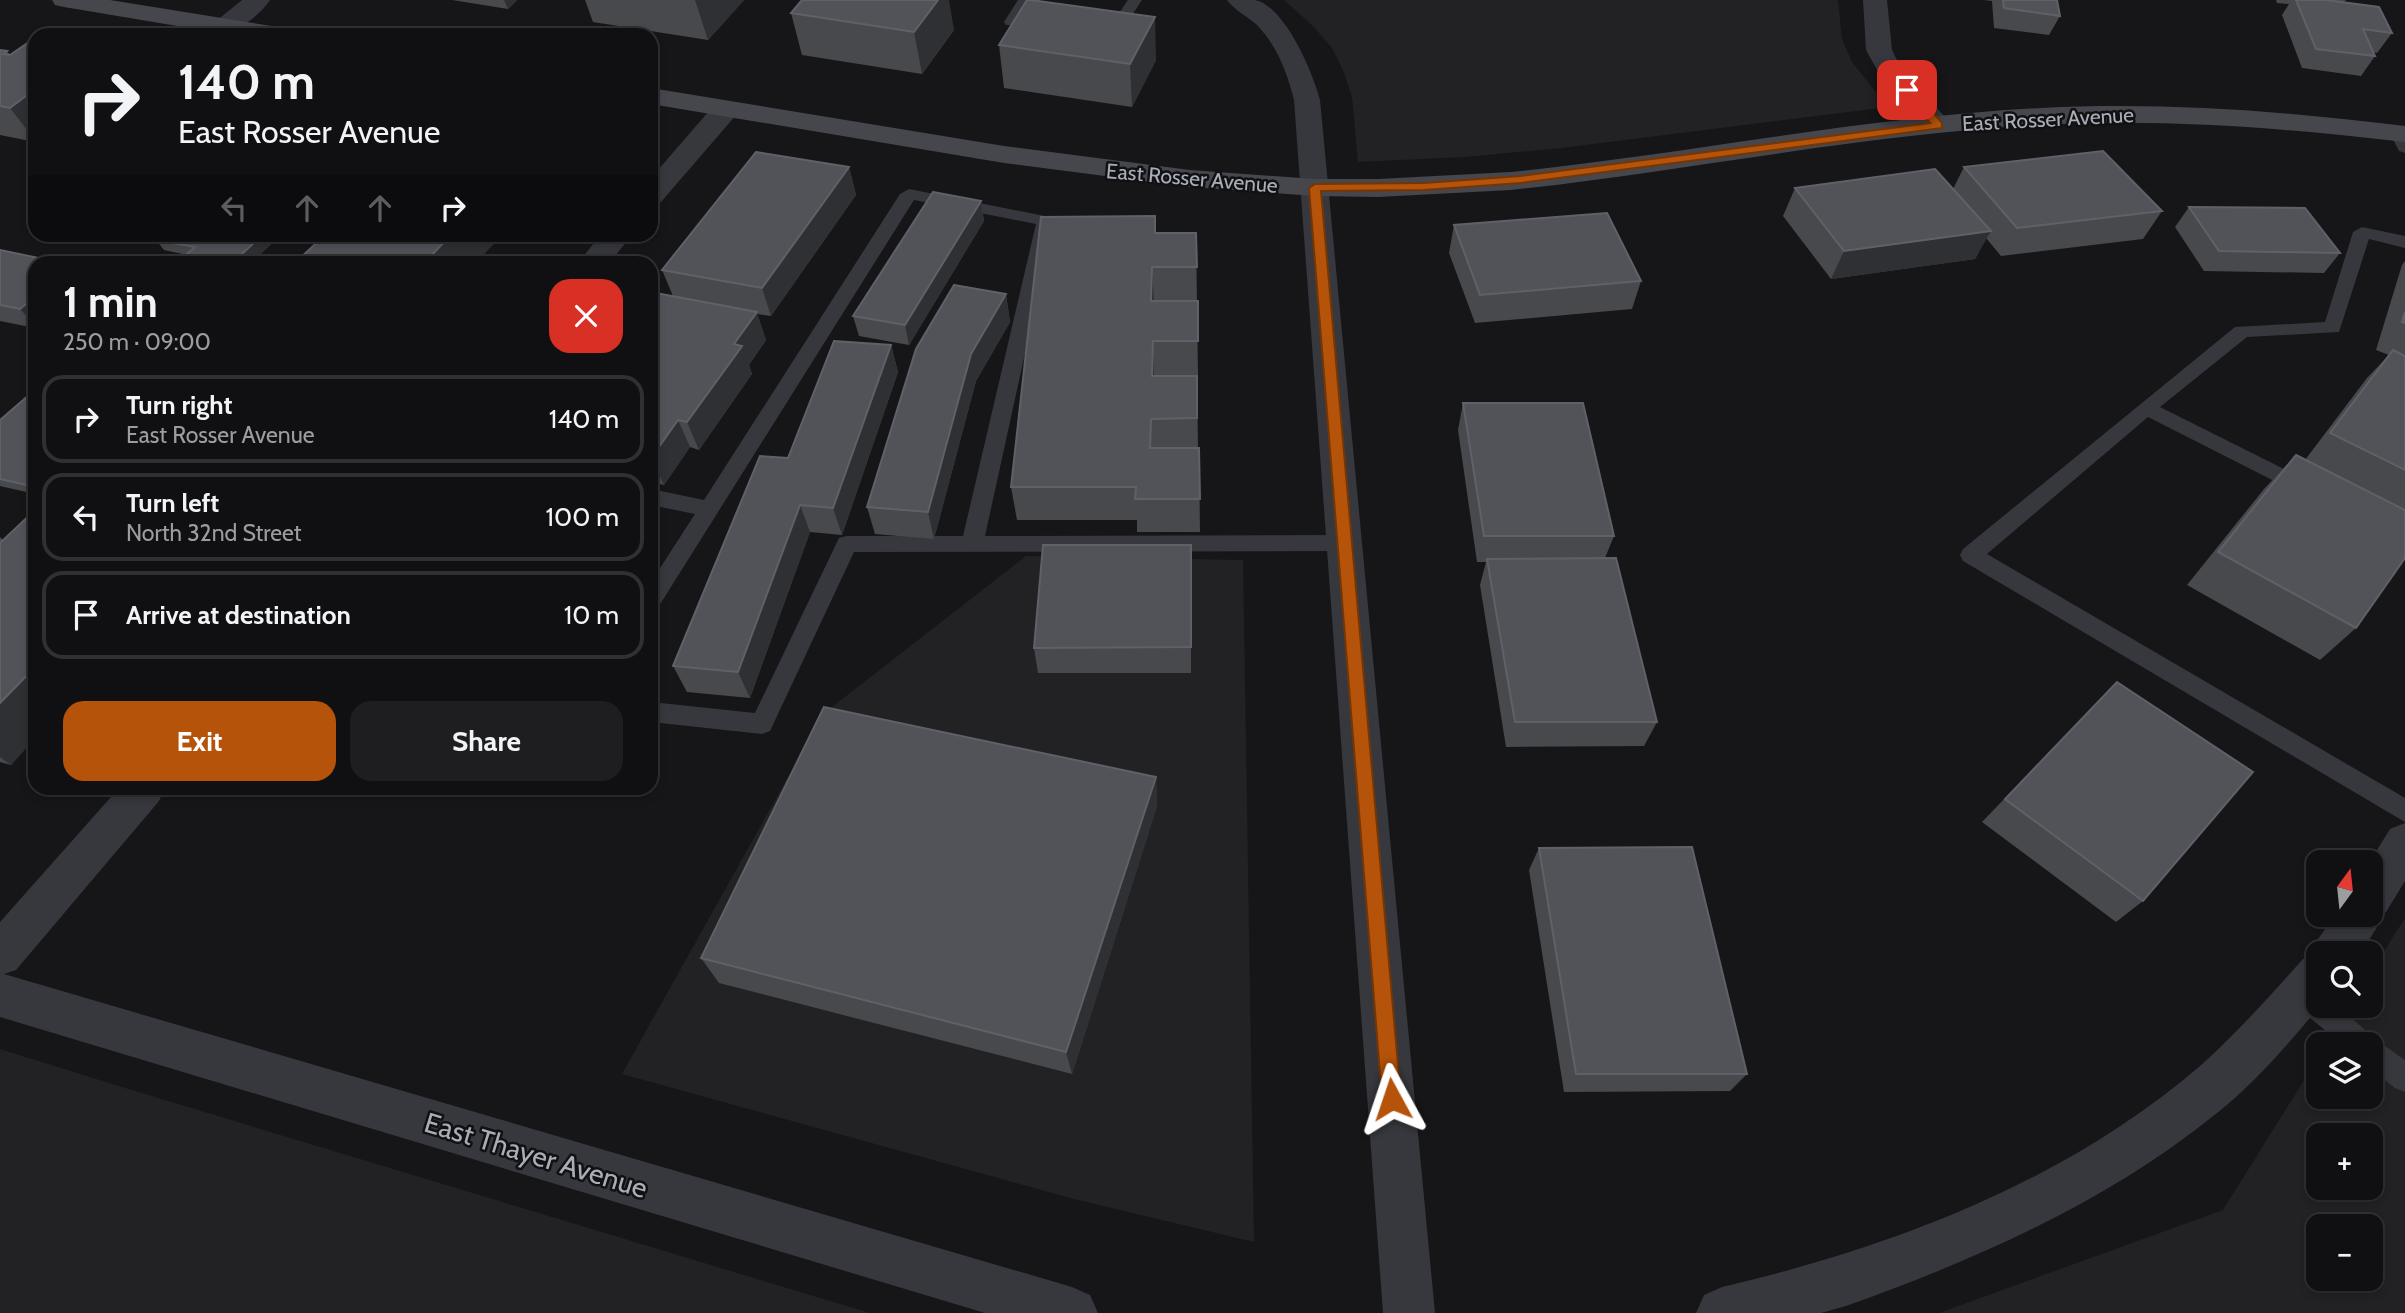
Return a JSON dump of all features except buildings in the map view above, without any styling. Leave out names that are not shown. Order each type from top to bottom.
[{"type":"street","points":[[64,0],[235,28]]},
{"type":"street","points":[[223,26],[258,0]]},
{"type":"street","points":[[1239,0],[1274,29],[1292,53],[1302,76],[1307,100],[1409,1313]]},
{"type":"street","points":[[1875,0],[1876,31],[1884,60],[1938,125]]},
{"type":"street","name":"East Rosser Avenue","points":[[658,97],[1106,171],[1241,185],[1315,188],[1420,187],[1537,178],[1938,125],[2046,116],[2169,115],[2265,120],[2403,139]]},
{"type":"street","points":[[658,188],[726,108]]},
{"type":"street","points":[[599,256],[611,242]]},
{"type":"street","points":[[0,955],[138,795]]},
{"type":"street","points":[[1722,1313],[1836,1282],[1937,1248],[2029,1204],[2116,1157],[2200,1097],[2269,1034],[2306,989]]},
{"type":"street","name":"East Thayer Avenue","points":[[0,995],[1072,1313]]},
{"type":"lane","points":[[1011,22],[1025,0]]},
{"type":"lane","points":[[1110,38],[1135,0]]},
{"type":"lane","points":[[658,589],[909,194],[1045,221],[972,545]]},
{"type":"lane","points":[[2405,242],[2362,232],[2332,328],[2242,331],[1971,555],[2405,811]]},
{"type":"lane","points":[[2146,408],[2319,495]]},
{"type":"lane","points":[[658,498],[709,509]]},
{"type":"lane","points":[[658,713],[762,724],[847,544],[972,545],[1253,540],[1345,542]]},
{"type":"lane","points":[[2340,1018],[2352,1032]]},
{"type":"lane","points":[[2383,1061],[2405,1078]]},
{"type":"shaded area","points":[[1284,0],[1838,0],[1842,39],[1852,62],[1888,107],[1562,148],[1465,157],[1358,162],[1352,97],[1343,70],[1332,48],[1314,27]]},
{"type":"shaded area","points":[[1026,556],[1243,560],[1254,1242],[1074,1199],[622,1074],[823,714]]},
{"type":"shaded area","points":[[2405,918],[2405,1313],[1939,1313],[2223,1210],[2306,1077],[2306,1109],[2383,1109],[2383,1032],[2334,1032],[2343,1018],[2383,1018],[2383,953]]},
{"type":"shaded area","points":[[0,1049],[135,1091],[870,1313],[0,1313]]},
{"type":"route","points":[[1392,1099],[1315,188],[1384,188],[1521,180],[1938,125],[1907,90]]}]
